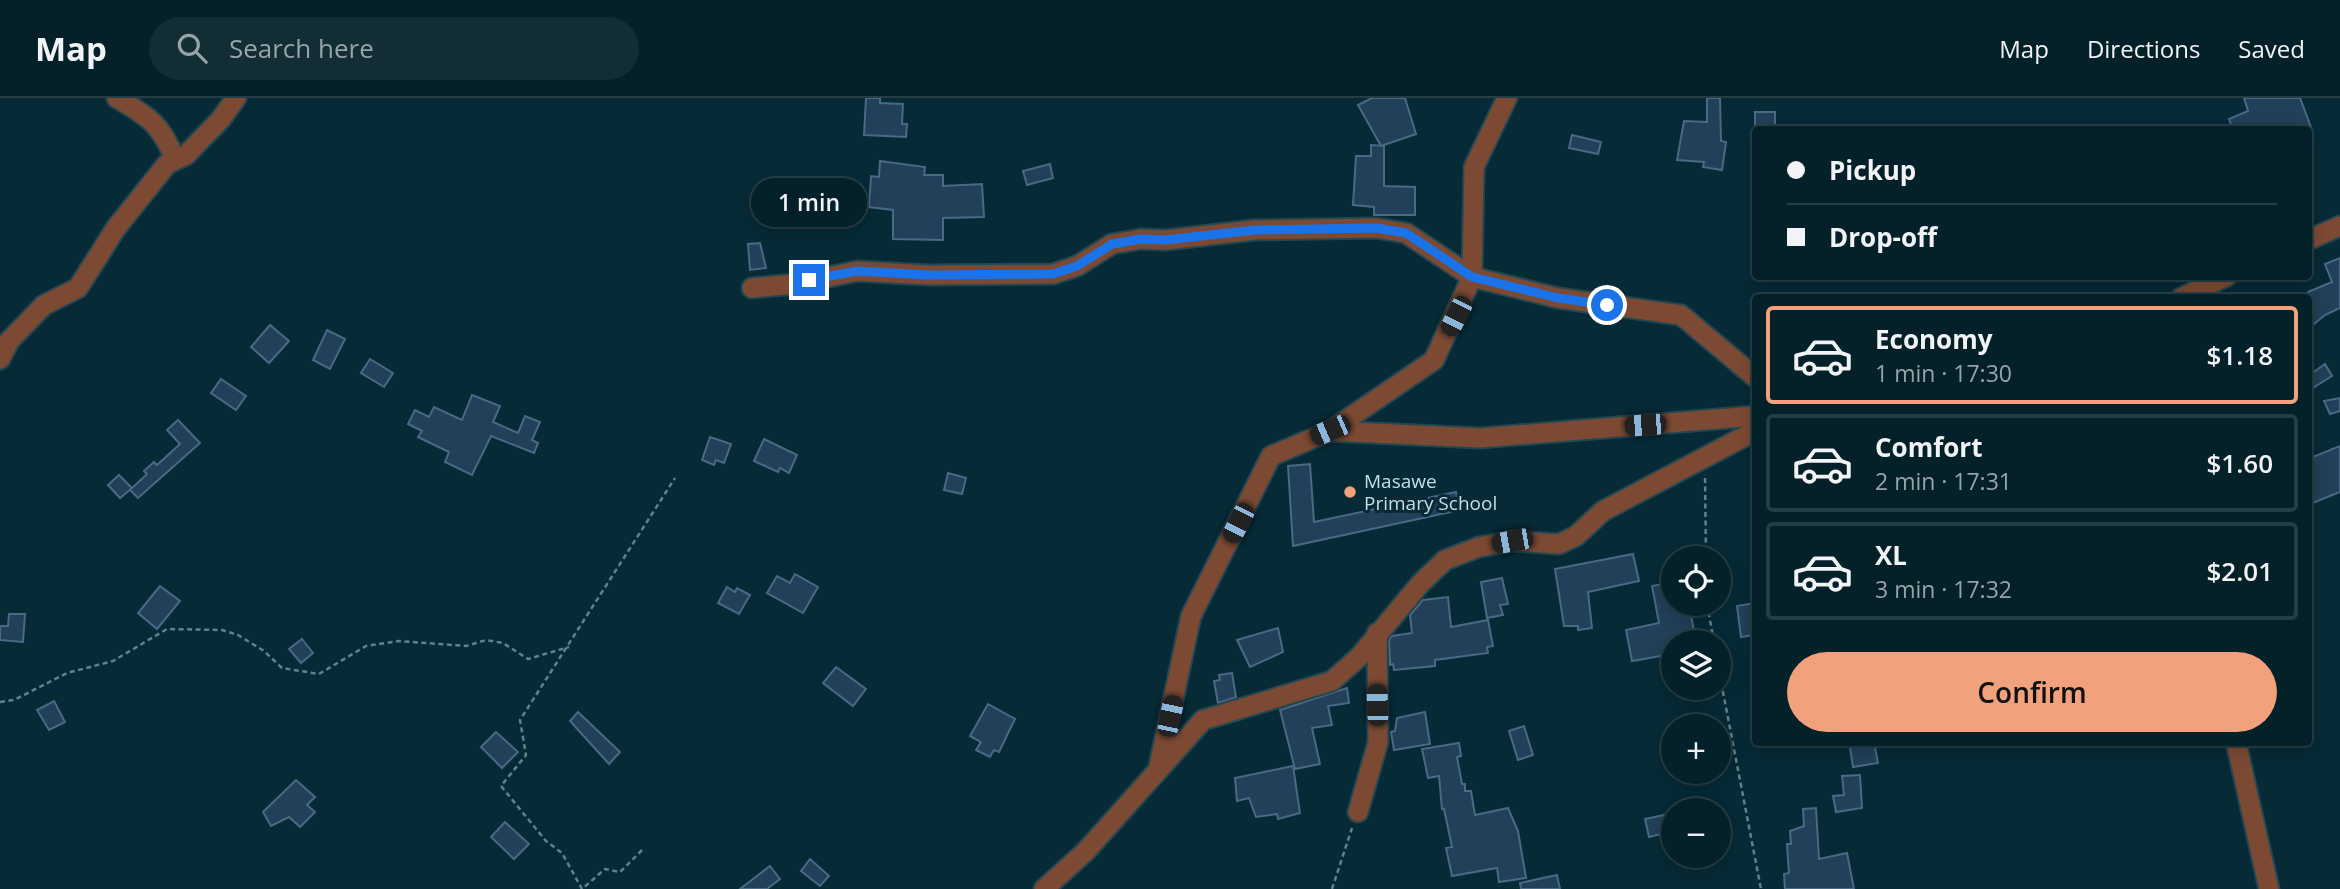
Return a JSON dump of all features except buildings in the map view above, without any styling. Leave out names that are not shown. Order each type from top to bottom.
[{"type":"street","points":[[117,98],[149,117],[166,136],[175,160]]},
{"type":"street","points":[[0,359],[9,341],[44,305],[78,288],[116,228],[167,164],[186,155],[221,119],[236,98]]},
{"type":"street","points":[[1159,766],[1191,616],[1271,456],[1330,430],[1434,360],[1472,277],[1474,167],[1507,98]]},
{"type":"street","points":[[2312,238],[2340,226]]},
{"type":"street","points":[[752,288],[795,284],[857,271],[928,275],[1053,274],[1077,266],[1112,244],[1141,239],[1165,240],[1255,230],[1376,228],[1406,233],[1472,277],[1558,298],[1681,316],[1752,375]]},
{"type":"street","points":[[2189,294],[2219,280]]},
{"type":"street","points":[[1330,430],[1480,438],[1752,416]]},
{"type":"street","points":[[1044,889],[1086,851],[1159,766],[1203,720],[1332,681],[1360,656],[1377,633],[1445,560],[1479,547],[1512,541],[1559,544],[1576,536],[1602,510],[1752,433]]},
{"type":"street","points":[[1358,812],[1378,742],[1377,633]]},
{"type":"street","points":[[2237,746],[2269,889]]},
{"type":"path","points":[[1704,457],[1706,546]]},
{"type":"path","points":[[642,850],[620,872],[605,869],[582,889],[562,852],[546,841],[501,786],[526,755],[520,720],[675,478]]},
{"type":"path","points":[[0,702],[14,700],[67,673],[113,661],[167,629],[222,630],[237,635],[264,651],[282,668],[319,674],[366,646],[399,641],[467,646],[486,640],[503,643],[528,659],[569,647]]},
{"type":"path","points":[[1725,700],[1761,889]]},
{"type":"path","points":[[1332,889],[1358,812]]},
{"type":"place","name":"Masawe Primary School","points":[[1350,492]]},
{"type":"route","points":[[809,280],[840,272],[857,271],[928,275],[1053,274],[1077,266],[1112,244],[1141,239],[1165,240],[1255,230],[1376,228],[1406,233],[1472,277],[1558,298],[1607,305]]}]
